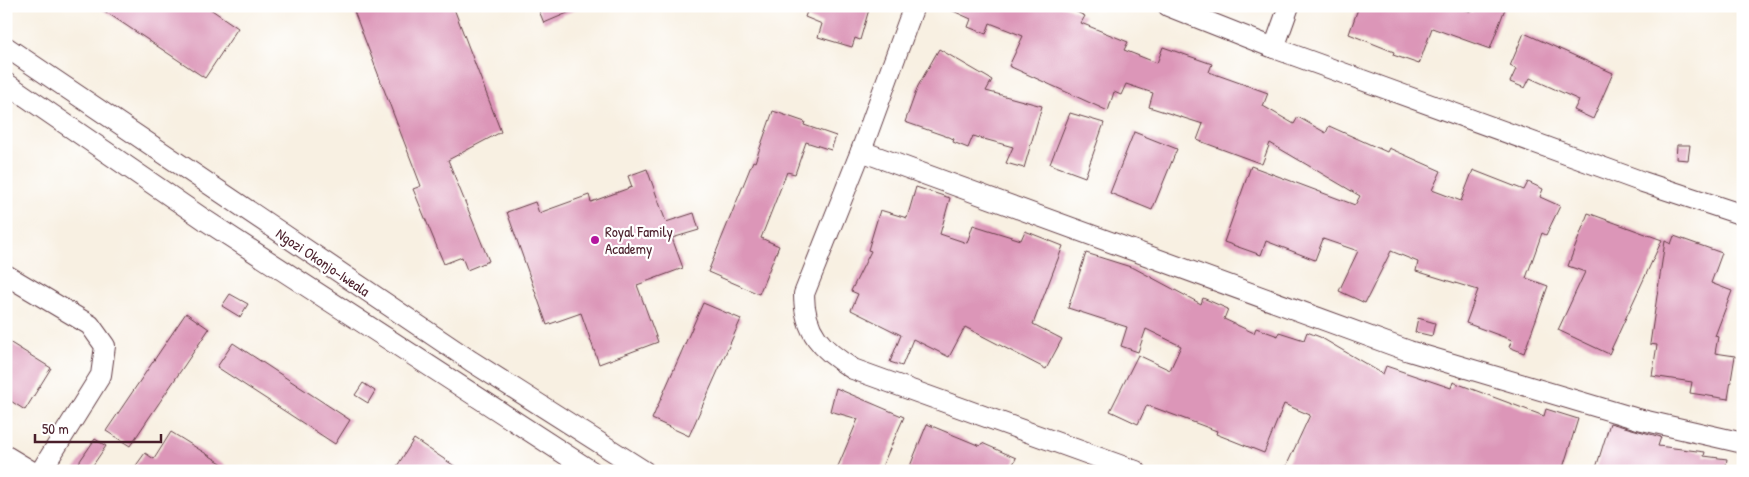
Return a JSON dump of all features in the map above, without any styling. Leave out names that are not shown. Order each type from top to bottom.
[{"type":"street","points":[[914,6],[861,152],[804,294],[804,310],[808,325],[820,344],[853,369],[1136,471]]},
{"type":"street","points":[[1168,6],[1274,48],[1634,179],[1743,214]]},
{"type":"street","points":[[1274,48],[1289,6]]},
{"type":"street","name":"Ngozi Okonjo-Iweala","points":[[6,48],[471,361],[644,471]]},
{"type":"street","name":"Ngozi Okonjo-Iweala","points":[[6,83],[205,220],[592,471]]},
{"type":"street","points":[[861,152],[1408,351],[1638,419],[1743,443]]},
{"type":"street","points":[[6,275],[90,325],[105,346],[101,375],[41,471]]},
{"type":"street","points":[[6,456],[31,471]]},
{"type":"building","points":[[97,6],[206,6],[238,28],[205,78]]},
{"type":"building","points":[[352,6],[453,6],[501,132],[448,160],[489,261],[467,270],[462,257],[444,264],[413,189],[421,186]]},
{"type":"building","points":[[537,6],[584,6],[544,23]]},
{"type":"building","points":[[809,6],[870,6],[860,40],[855,38],[852,47],[818,37],[822,24],[805,17]]},
{"type":"building","points":[[942,6],[1064,6],[1085,16],[1081,23],[1128,42],[1124,50],[1157,63],[1163,47],[1212,64],[1209,72],[1268,93],[1263,106],[1294,124],[1298,117],[1326,133],[1329,126],[1387,152],[1389,148],[1441,171],[1432,190],[1461,201],[1473,170],[1524,190],[1528,182],[1543,189],[1540,197],[1560,206],[1546,235],[1542,233],[1526,278],[1548,286],[1524,353],[1509,347],[1512,340],[1466,323],[1478,290],[1416,271],[1418,262],[1391,251],[1365,303],[1339,291],[1358,251],[1323,239],[1315,260],[1266,241],[1261,255],[1224,242],[1251,166],[1355,205],[1360,196],[1270,143],[1262,164],[1197,140],[1203,124],[1149,107],[1153,93],[1126,84],[1121,95],[1114,92],[1108,111],[1009,66],[1023,36],[990,23],[986,34],[968,27],[971,19]]},
{"type":"building","points":[[1359,6],[1455,6],[1472,12],[1475,6],[1506,6],[1490,49],[1432,28],[1419,64],[1393,55],[1394,52],[1349,34]]},
{"type":"building","points":[[1524,33],[1613,73],[1593,119],[1574,110],[1579,100],[1530,78],[1525,88],[1510,82],[1516,69],[1510,66]]},
{"type":"building","points":[[939,49],[992,80],[986,91],[1042,106],[1024,168],[1006,163],[1013,147],[973,136],[968,148],[953,142],[954,139],[905,122],[918,86]]},
{"type":"building","points":[[773,111],[805,122],[804,125],[836,136],[831,150],[806,142],[795,174],[787,172],[761,238],[779,246],[759,294],[708,272],[753,161],[755,162]]},
{"type":"building","points":[[1070,113],[1104,123],[1085,177],[1050,164]]},
{"type":"building","points":[[1134,132],[1177,149],[1152,210],[1110,193]]},
{"type":"building","points":[[1677,145],[1690,145],[1688,160],[1676,159]]},
{"type":"building","name":"Royal Family Academy","points":[[647,169],[666,222],[694,213],[699,230],[672,238],[683,268],[637,285],[658,342],[599,364],[581,313],[547,325],[507,212],[535,202],[539,213],[589,195],[591,202],[632,187],[628,176]]},
{"type":"building","points":[[916,187],[950,198],[940,234],[967,243],[973,225],[1021,240],[1025,231],[1063,246],[1033,324],[1062,339],[1046,369],[965,327],[949,357],[913,339],[902,366],[890,362],[901,335],[851,310],[858,294],[851,291],[871,251],[868,250],[880,210],[907,218]]},
{"type":"building","points":[[1588,213],[1662,240],[1609,354],[1558,330],[1585,272],[1568,266]]},
{"type":"building","points":[[1674,236],[1722,253],[1711,283],[1732,291],[1715,336],[1718,337],[1715,353],[1735,356],[1728,399],[1690,393],[1692,382],[1652,376],[1657,345],[1650,344],[1665,241],[1671,244]]},
{"type":"building","points":[[1086,253],[1134,268],[1201,304],[1203,298],[1228,309],[1224,319],[1254,333],[1256,328],[1278,336],[1279,332],[1304,340],[1307,332],[1320,337],[1383,374],[1386,366],[1451,388],[1453,382],[1544,416],[1546,409],[1578,419],[1562,471],[1284,471],[1310,415],[1284,404],[1264,453],[1216,434],[1217,431],[1147,405],[1138,424],[1110,411],[1138,355],[1170,370],[1181,346],[1146,329],[1138,352],[1121,346],[1127,327],[1068,308]]},
{"type":"building","points":[[230,294],[248,304],[240,317],[222,306]]},
{"type":"building","points":[[703,303],[741,319],[689,436],[652,419]]},
{"type":"building","points":[[186,313],[209,329],[130,446],[106,431]]},
{"type":"building","points":[[1418,318],[1435,323],[1432,336],[1415,332]]},
{"type":"building","points":[[6,340],[51,368],[25,410],[6,398]]},
{"type":"building","points":[[233,343],[350,420],[335,444],[217,367]]},
{"type":"building","points":[[363,383],[375,391],[368,403],[355,395]]},
{"type":"building","points":[[836,388],[904,417],[880,471],[836,471],[858,419],[830,411]]},
{"type":"building","points":[[1610,423],[1661,437],[1658,446],[1705,452],[1704,456],[1727,459],[1725,471],[1595,471]]},
{"type":"building","points":[[927,424],[980,446],[982,443],[1016,458],[1010,471],[908,471]]},
{"type":"building","points":[[171,432],[234,471],[132,471],[145,453],[154,459]]},
{"type":"building","points":[[95,439],[106,446],[89,471],[73,471]]},
{"type":"building","points":[[414,439],[462,471],[394,471]]},
{"type":"place","name":"Royal Family Academy","points":[[595,240]]}]
